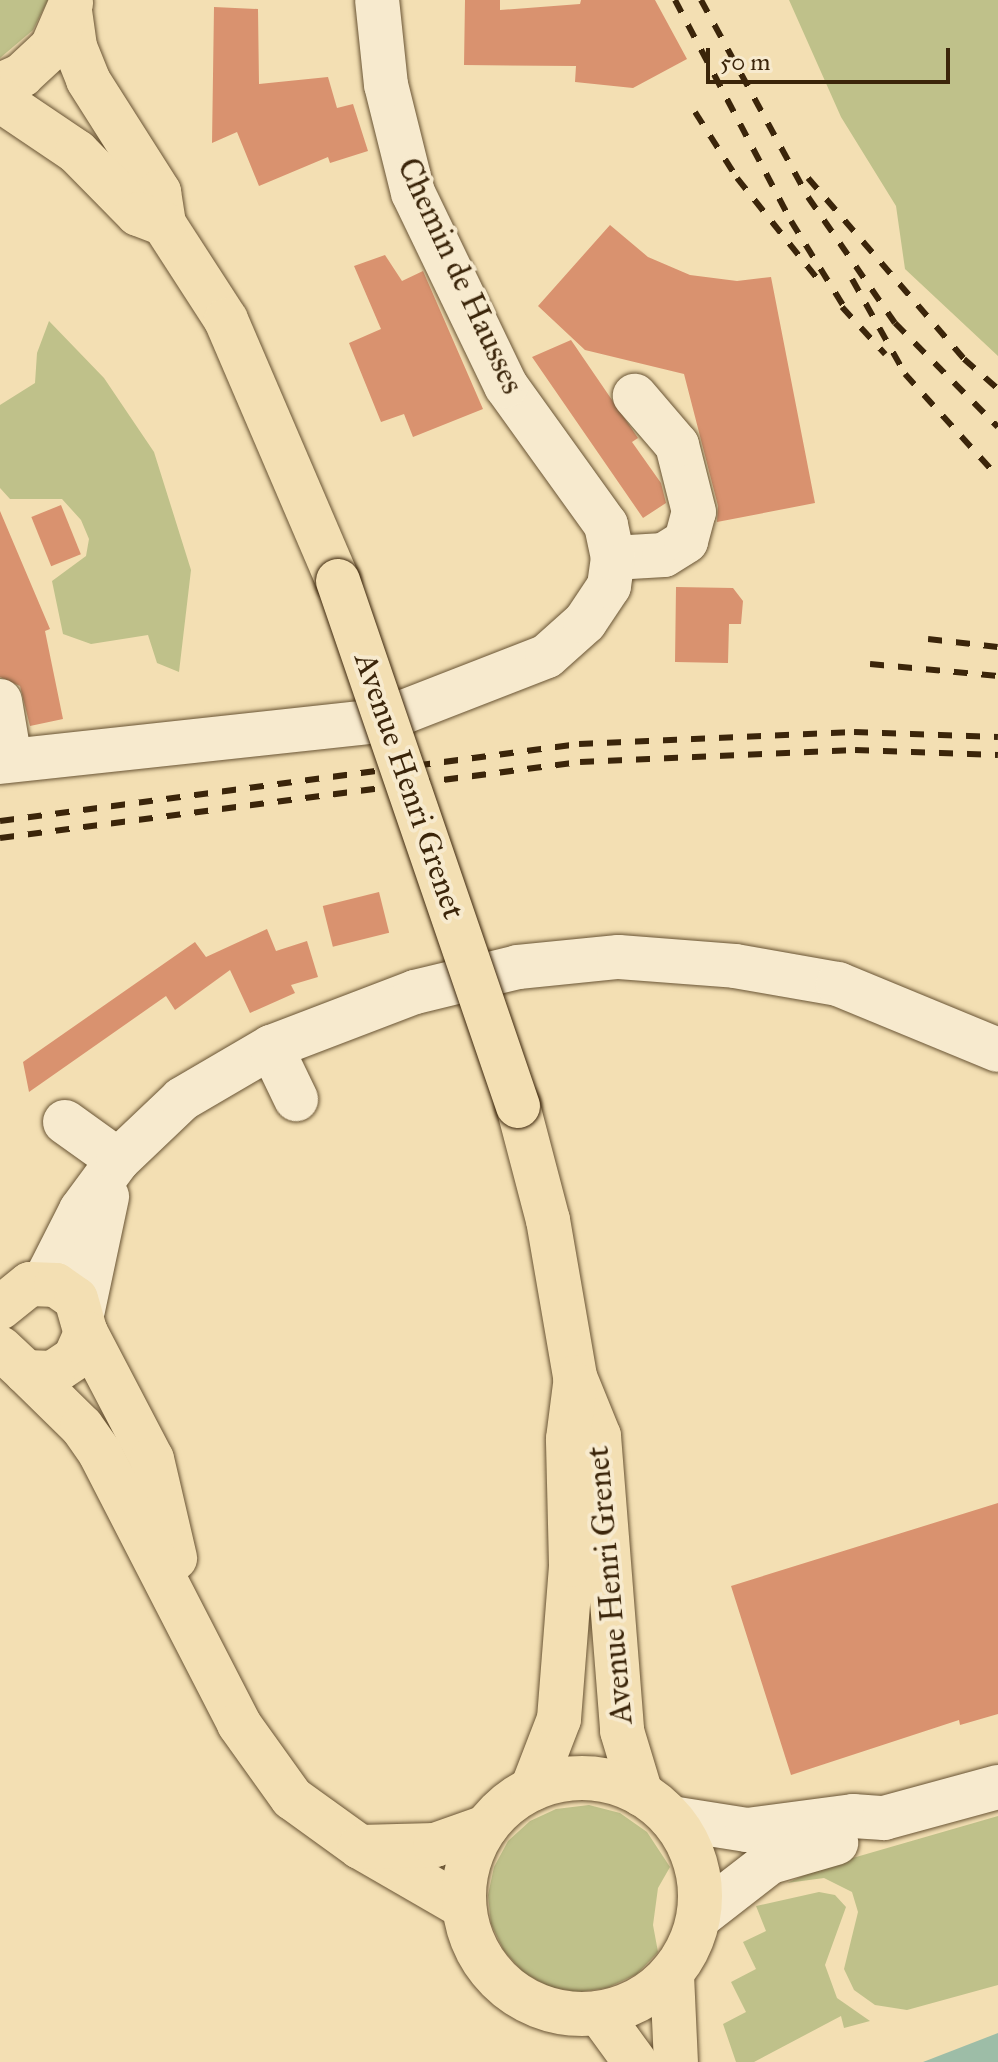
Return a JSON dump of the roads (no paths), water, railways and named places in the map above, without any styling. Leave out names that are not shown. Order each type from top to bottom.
[{"type":"main road","points":[[0,85],[22,75],[52,47],[71,5]]},
{"type":"main road","name":"Avenue Henri Grenet","points":[[71,5],[75,47],[88,80],[159,192],[164,224],[226,320],[338,581],[518,1106],[548,1220],[575,1377],[599,1436],[622,1731],[656,1806]]},
{"type":"main road","name":"Avenue Henri Grenet","points":[[0,100],[77,152],[138,214],[164,224]]},
{"type":"main road","points":[[12,1297],[67,1291],[84,1322],[152,1459],[193,1630]]},
{"type":"main road","points":[[7,1357],[39,1374],[65,1367],[84,1322]]},
{"type":"main road","points":[[7,1357],[82,1427],[100,1453],[239,1724],[292,1798],[360,1847],[464,1907]]},
{"type":"main road","name":"Avenue Henri Grenet","points":[[532,1789],[559,1719],[571,1565],[568,1439],[575,1377]]},
{"type":"main road","points":[[360,1847],[435,1845],[486,1827],[532,1789],[587,1778],[656,1806],[690,1848],[700,1882],[699,1917],[689,1948],[672,1975],[639,2001],[600,2014],[561,2014],[525,2001],[505,1985],[473,1944],[464,1907],[468,1865],[486,1827]]},
{"type":"main road","points":[[600,2014],[663,2059],[672,1975]]},
{"type":"street","name":"Chemin de Hausses","points":[[377,0],[386,85],[413,193],[506,386],[579,481],[606,525],[613,558]]},
{"type":"street","points":[[0,701],[5,761],[329,726],[406,711],[547,656],[585,622],[609,586],[613,558],[664,555],[686,541],[694,512],[677,445],[635,396]]},
{"type":"street","points":[[12,1297],[118,1160],[182,1099],[271,1047],[415,992],[518,967],[619,957],[735,966],[838,984],[998,1050]]},
{"type":"street","points":[[271,1047],[296,1099]]},
{"type":"street","points":[[65,1122],[118,1160]]},
{"type":"street","points":[[84,1322],[95,1234],[118,1160]]},
{"type":"street","points":[[656,1806],[747,1830],[853,1816],[884,1818],[998,1787]]},
{"type":"street","points":[[699,1917],[721,1895],[770,1862],[858,1838],[884,1818]]},
{"type":"railway","points":[[675,0],[791,221],[849,315]]},
{"type":"railway","points":[[701,0],[808,197],[895,323],[998,427]]},
{"type":"railway","points":[[695,112],[737,178],[816,277]]},
{"type":"railway","points":[[808,178],[964,359],[998,389]]},
{"type":"railway","points":[[852,279],[905,374],[998,477]]},
{"type":"railway","points":[[842,307],[885,354]]},
{"type":"railway","points":[[928,639],[998,647]]},
{"type":"railway","points":[[870,664],[998,676]]},
{"type":"railway","points":[[0,821],[579,744],[854,732],[998,737]]},
{"type":"railway","points":[[0,838],[580,762],[855,750],[998,755]]}]
